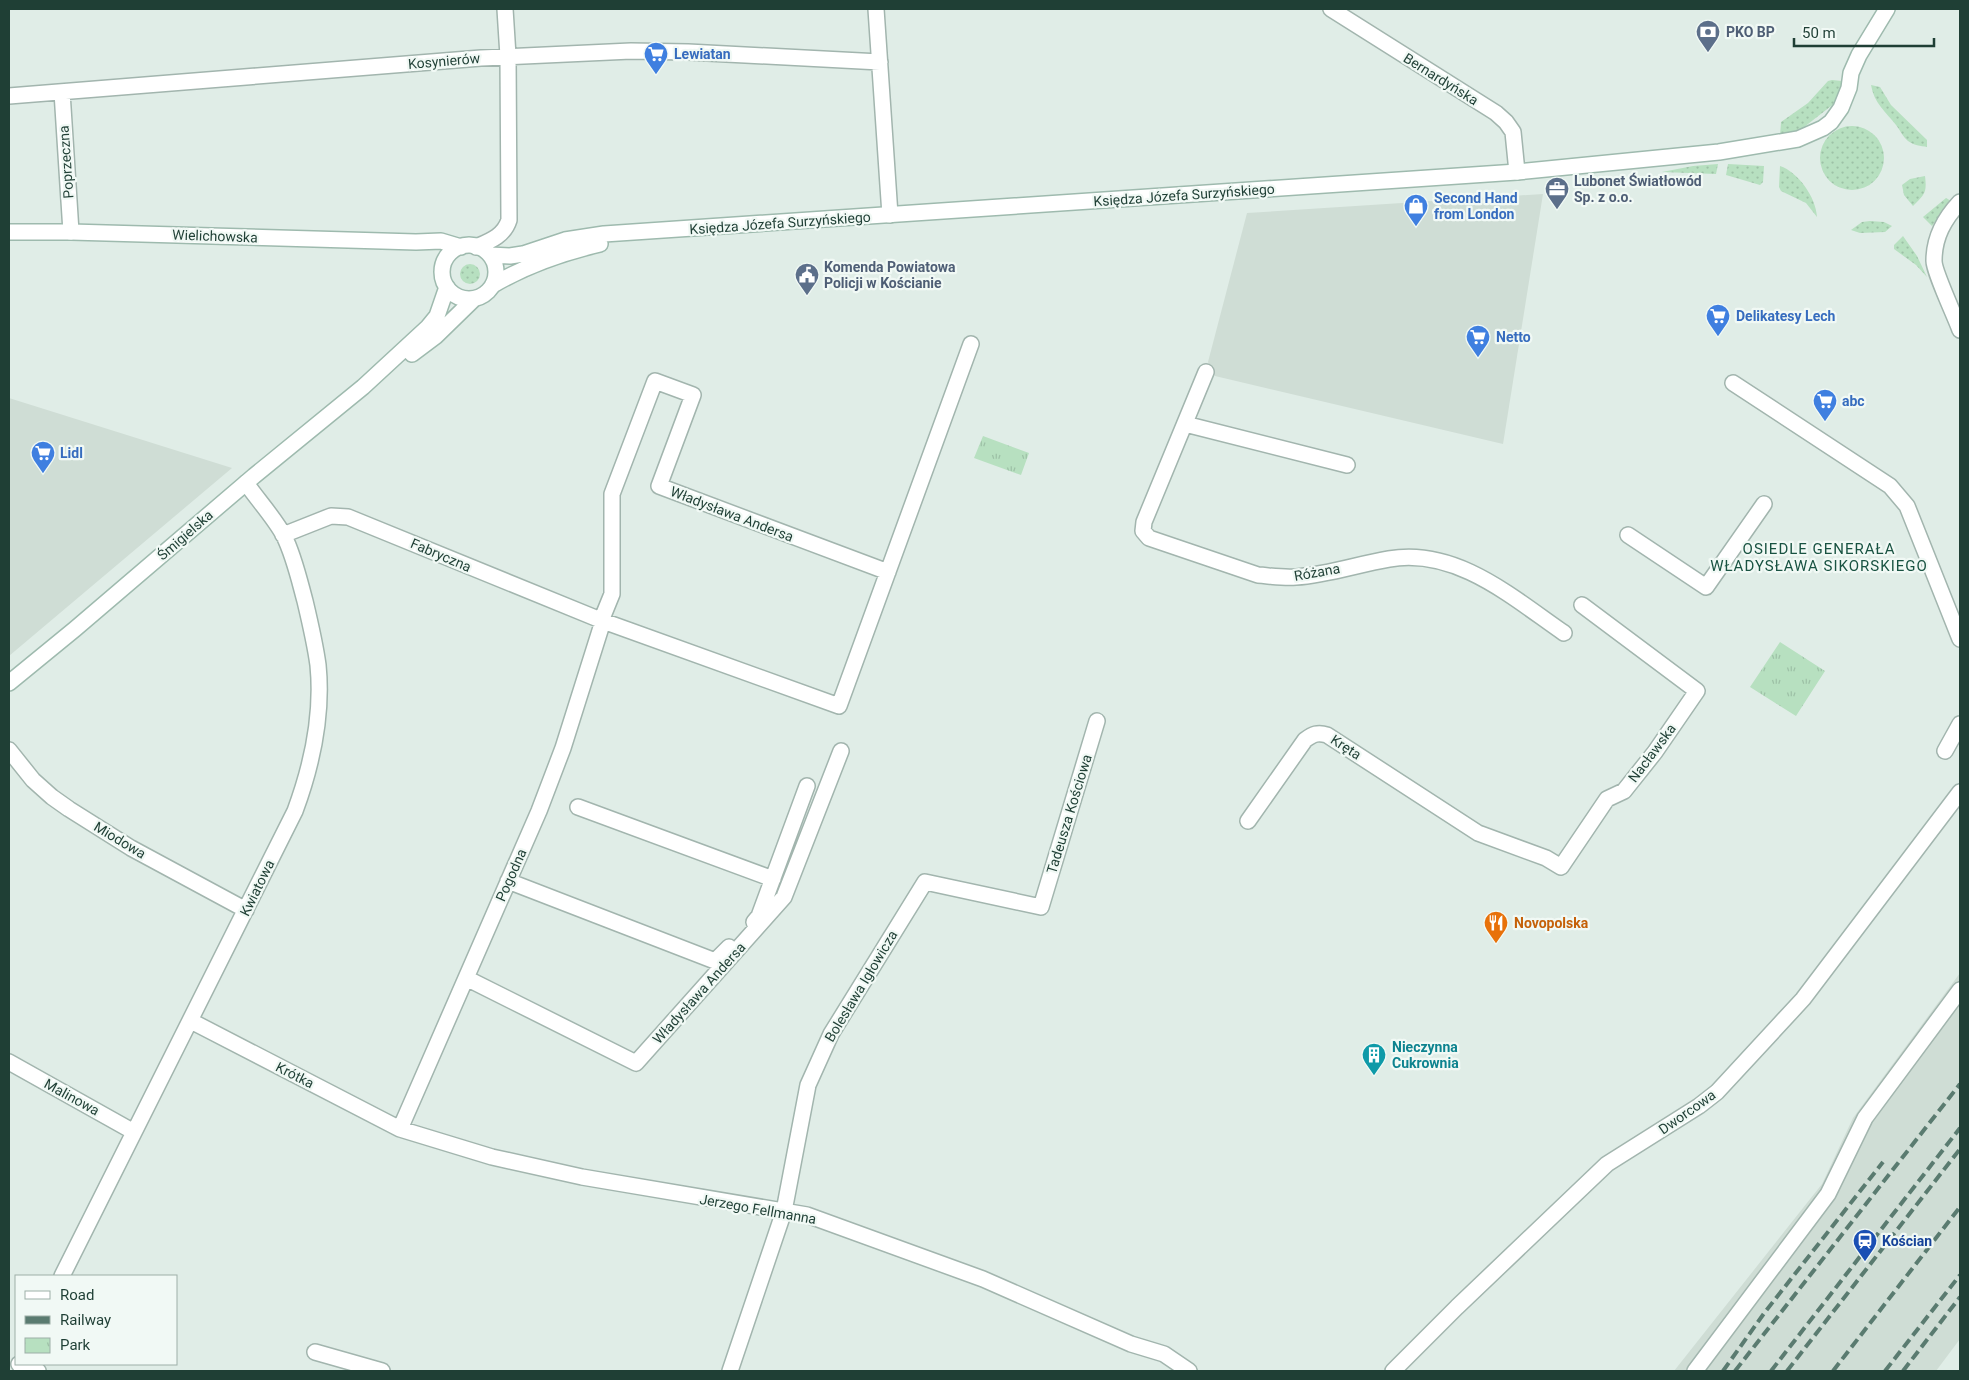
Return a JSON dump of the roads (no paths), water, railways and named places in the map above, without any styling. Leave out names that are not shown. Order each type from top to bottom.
[{"type":"street","points":[[476,247],[490,255],[496,270],[493,285],[482,296],[474,299],[458,297],[447,287],[442,271],[448,256],[461,247],[476,247],[496,238],[507,227],[509,220],[508,56],[505,9]]},
{"type":"street","points":[[876,9],[890,215]]},
{"type":"street","name":"Bernardyńska","points":[[1331,9],[1496,113],[1513,132],[1516,172]]},
{"type":"street","name":"Księdza Józefa Surzyńskiego","points":[[490,255],[510,256],[523,254],[565,240],[588,237],[1516,172],[1720,152],[1798,139],[1827,125],[1841,108],[1849,88],[1851,73],[1887,9]]},
{"type":"street","name":"Kosynierów","points":[[9,96],[508,56],[631,51],[669,51],[880,62]]},
{"type":"street","name":"Poprzeczna","points":[[62,92],[71,232]]},
{"type":"street","points":[[1960,202],[1948,215],[1939,231],[1934,262],[1960,330]]},
{"type":"street","name":"Wielichowska","points":[[9,232],[441,241],[461,247]]},
{"type":"street","name":"Księdza Józefa Surzyńskiego","points":[[493,285],[514,272],[550,258],[648,232]]},
{"type":"street","points":[[420,242],[434,250],[444,264]]},
{"type":"street","name":"Śmigielska","points":[[9,683],[363,387],[428,327],[437,316],[447,287]]},
{"type":"street","name":"Śmigielska","points":[[363,387],[392,369],[436,336],[474,299]]},
{"type":"street","points":[[600,620],[838,706],[971,344]]},
{"type":"street","name":"Różana","points":[[1206,372],[1144,522],[1143,531],[1149,538],[1258,574],[1277,577],[1297,577],[1392,558],[1420,558],[1446,563],[1495,585],[1564,633]]},
{"type":"street","name":"Władysława Andersa","points":[[600,620],[612,594],[612,494],[655,381],[693,395],[659,486],[888,572]]},
{"type":"street","points":[[1732,383],[1890,486],[1907,506],[1960,639]]},
{"type":"street","points":[[1185,424],[1347,464]]},
{"type":"street","name":"Kwiatowa","points":[[62,1275],[295,811],[308,772],[316,727],[318,666],[313,636],[298,576],[283,535],[246,483]]},
{"type":"street","points":[[1628,535],[1706,587],[1764,504]]},
{"type":"street","name":"Fabryczna","points":[[283,535],[331,516],[348,517],[600,620]]},
{"type":"street","name":"Nacławska","points":[[1443,810],[1478,833],[1546,858],[1561,867],[1607,800],[1624,791],[1655,752],[1697,691],[1582,605]]},
{"type":"street","name":"Pogodna","points":[[400,1129],[539,811],[563,748],[600,620]]},
{"type":"street","name":"Tadeusza Kościowa","points":[[1042,907],[1097,721]]},
{"type":"street","points":[[1945,751],[1960,724]]},
{"type":"street","name":"Kręta","points":[[1248,821],[1305,740],[1312,735],[1321,733],[1327,735],[1443,810]]},
{"type":"street","name":"Miodowa","points":[[9,750],[34,780],[52,797],[69,809],[131,848],[246,910]]},
{"type":"street","name":"Władysława Andersa","points":[[466,978],[636,1063],[784,897],[841,751]]},
{"type":"street","name":"Władysława Andersa","points":[[508,881],[715,961],[759,916],[806,786]]},
{"type":"street","name":"Dworcowa","points":[[1393,1371],[1457,1307],[1607,1164],[1699,1106],[1717,1092],[1803,999],[1960,792]]},
{"type":"street","points":[[578,807],[773,879]]},
{"type":"street","name":"Bolesława Igłowicza","points":[[784,1211],[808,1085],[831,1034],[924,882],[1042,907]]},
{"type":"street","points":[[1695,1371],[1828,1194],[1865,1118],[1960,990]]},
{"type":"street","name":"Krótka","points":[[190,1021],[400,1129]]},
{"type":"street","name":"Malinowa","points":[[9,1062],[134,1132]]},
{"type":"street","name":"Jerzego Fellmanna","points":[[400,1129],[492,1158],[582,1177],[807,1215],[983,1279],[1132,1344],[1164,1354],[1189,1371]]},
{"type":"street","points":[[730,1371],[784,1211]]},
{"type":"street","points":[[314,1352],[382,1371]]},
{"type":"street","points":[[23,1365],[38,1371]]},
{"type":"railway","points":[[1735,1371],[1960,1084]]},
{"type":"railway","points":[[1771,1371],[1960,1128]]},
{"type":"railway","points":[[1787,1371],[1960,1149]]},
{"type":"railway","points":[[1723,1371],[1765,1312],[1883,1162]]},
{"type":"railway","points":[[1833,1371],[1960,1207]]},
{"type":"railway","points":[[1885,1371],[1960,1275]]},
{"type":"railway","points":[[1903,1371],[1960,1297]]},
{"type":"place","name":"PKO BP","points":[[1708,53]]},
{"type":"place","name":"Lewiatan","points":[[656,75]]},
{"type":"place","name":"Lubonet Światłowód Sp. z o.o.","points":[[1557,210]]},
{"type":"place","name":"Second Hand from London","points":[[1416,227]]},
{"type":"place","name":"Komenda Powiatowa Policji w Kościanie","points":[[807,296]]},
{"type":"place","name":"Delikatesy Lech","points":[[1718,337]]},
{"type":"place","name":"Netto","points":[[1478,358]]},
{"type":"place","name":"abc","points":[[1825,422]]},
{"type":"place","name":"Lidl","points":[[43,474]]},
{"type":"place","name":"Novopolska","points":[[1496,944]]},
{"type":"place","name":"Nieczynna Cukrownia","points":[[1374,1076]]},
{"type":"place","name":"Kościan","points":[[1865,1262]]},
{"type":"district","name":"OSIEDLE GENERAŁA WŁADYSŁAWA SIKORSKIEGO","points":[[1819,558]]}]
